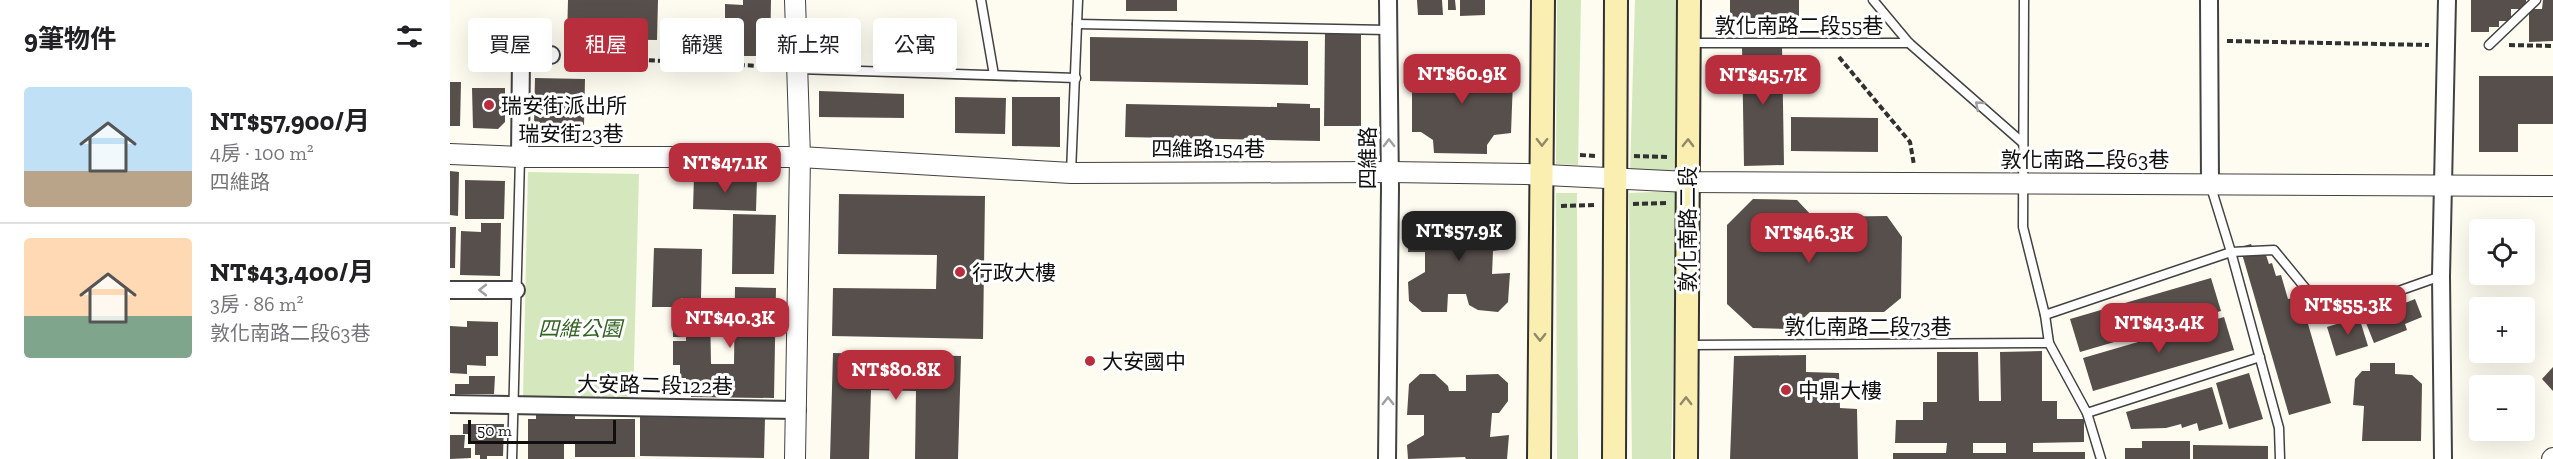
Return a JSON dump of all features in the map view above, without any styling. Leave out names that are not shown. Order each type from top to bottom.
[{"type":"main road","points":[[1539,459],[1543,0]]},
{"type":"main road","points":[[1614,459],[1616,0]]},
{"type":"main road","name":"敦化南路二段","points":[[1686,459],[1689,0]]},
{"type":"street","points":[[795,0],[796,18]]},
{"type":"street","name":"四維路","points":[[1388,0],[1390,172],[1388,459]]},
{"type":"street","points":[[2209,0],[2210,184]]},
{"type":"street","points":[[2443,459],[2441,276],[2447,0]]},
{"type":"street","points":[[520,157],[521,72]]},
{"type":"street","points":[[795,459],[800,157],[798,72]]},
{"type":"street","name":"瑞安街23巷","points":[[450,154],[520,157],[800,157]]},
{"type":"street","name":"四維路154巷","points":[[800,157],[1071,173],[1390,172],[1616,180]]},
{"type":"street","name":"敦化南路二段63巷","points":[[1616,180],[2553,186]]},
{"type":"street","points":[[450,290],[516,290]]},
{"type":"street","name":"大安路二段122巷","points":[[450,404],[796,410]]},
{"type":"lane","points":[[981,0],[994,75]]},
{"type":"lane","points":[[1071,173],[1078,0]]},
{"type":"lane","points":[[1872,0],[1909,43],[2023,143]]},
{"type":"lane","points":[[2024,0],[2023,227],[2046,315],[2049,343],[2086,413],[2101,459]]},
{"type":"lane","points":[[2489,45],[2536,0]]},
{"type":"lane","points":[[1077,24],[1388,30]]},
{"type":"lane","name":"敦化南路二段55巷","points":[[1689,43],[1909,43]]},
{"type":"lane","points":[[861,71],[1076,78]]},
{"type":"lane","points":[[512,459],[520,157]]},
{"type":"lane","points":[[2210,184],[2279,428],[2280,459]]},
{"type":"lane","points":[[2046,315],[2231,252],[2274,250],[2325,312],[2373,300],[2441,276]]},
{"type":"lane","name":"敦化南路二段73巷","points":[[1686,345],[2049,343]]},
{"type":"lane","points":[[2086,413],[2260,357]]},
{"type":"path","points":[[2209,40],[2335,45]]},
{"type":"path","points":[[1827,43],[1910,142],[1918,183]]},
{"type":"path","points":[[552,55],[756,67]]},
{"type":"green space","points":[[1557,0],[1581,0],[1578,165],[1556,164]]},
{"type":"green space","points":[[1635,0],[1679,0],[1677,170],[1630,173]]},
{"type":"green space","name":"四維公園","points":[[528,172],[639,174],[633,400],[523,397]]},
{"type":"green space","points":[[1677,191],[1671,459],[1632,459],[1629,193]]},
{"type":"green space","points":[[1556,193],[1577,193],[1578,459],[1557,459]]},
{"type":"building","points":[[568,0],[658,0],[657,40],[648,40],[648,18],[568,18]]},
{"type":"building","points":[[743,0],[771,0],[771,18],[756,18],[756,56],[744,56],[744,18],[725,18],[725,4],[743,5]]},
{"type":"building","points":[[1126,0],[1177,0],[1177,11],[1126,11]]},
{"type":"building","points":[[1417,0],[1442,0],[1443,15],[1418,15]]},
{"type":"building","points":[[1448,0],[1455,0],[1456,10],[1448,10]]},
{"type":"building","points":[[1460,0],[1485,0],[1485,15],[1460,16]]},
{"type":"building","points":[[1730,0],[1799,0],[1799,18],[1730,18]]},
{"type":"building","points":[[2471,0],[2526,0],[2526,9],[2511,9],[2511,21],[2499,21],[2499,27],[2489,27],[2489,32],[2471,32]]},
{"type":"building","points":[[2543,0],[2553,0],[2553,41],[2529,42],[2529,9],[2542,9]]},
{"type":"building","points":[[1325,31],[1361,31],[1361,126],[1324,126]]},
{"type":"building","points":[[1090,37],[1308,41],[1308,85],[1090,81]]},
{"type":"building","points":[[1782,45],[1784,165],[1744,166],[1742,46]]},
{"type":"building","points":[[1488,56],[1504,76],[1513,80],[1511,133],[1494,135],[1487,145],[1487,154],[1434,153],[1433,140],[1421,132],[1412,132],[1412,78],[1424,77],[1426,69],[1435,69],[1437,58]]},
{"type":"building","points":[[2479,76],[2553,76],[2553,124],[2518,124],[2518,152],[2479,152]]},
{"type":"building","points":[[535,78],[585,79],[584,125],[534,124]]},
{"type":"building","points":[[450,82],[461,82],[460,126],[450,126]]},
{"type":"building","name":"瑞安街派出所","points":[[472,88],[505,88],[505,122],[498,129],[473,128]]},
{"type":"building","points":[[819,91],[904,94],[904,118],[819,117]]},
{"type":"building","points":[[955,97],[1006,98],[1005,134],[955,133]]},
{"type":"building","points":[[1012,97],[1060,97],[1060,147],[1012,146]]},
{"type":"building","points":[[1277,103],[1310,104],[1310,108],[1320,108],[1320,141],[1125,137],[1126,104],[1277,107]]},
{"type":"building","points":[[1791,117],[1878,118],[1878,152],[1791,151]]},
{"type":"building","points":[[450,171],[459,172],[458,216],[450,215]]},
{"type":"building","points":[[694,176],[757,178],[756,211],[693,209]]},
{"type":"building","points":[[465,180],[505,181],[504,219],[465,219]]},
{"type":"building","name":"行政大樓","points":[[839,194],[985,196],[983,339],[832,336],[833,288],[936,289],[937,255],[838,254]]},
{"type":"building","points":[[1753,199],[1797,200],[1813,217],[1887,216],[1902,237],[1901,298],[1884,312],[1810,312],[1792,329],[1753,328],[1727,304],[1727,225]]},
{"type":"building","points":[[1421,211],[1436,211],[1449,230],[1469,231],[1469,211],[1496,211],[1509,221],[1510,238],[1500,250],[1493,251],[1492,274],[1510,273],[1508,302],[1498,312],[1478,310],[1469,305],[1466,294],[1448,294],[1447,312],[1422,312],[1409,301],[1408,282],[1425,272],[1425,252],[1408,252],[1409,221]]},
{"type":"building","points":[[733,214],[776,215],[774,274],[732,274]]},
{"type":"building","points":[[481,223],[501,223],[500,276],[460,275],[461,231],[481,232]]},
{"type":"building","points":[[450,227],[456,227],[455,268],[450,268]]},
{"type":"building","points":[[2251,244],[2253,249],[2265,252],[2276,276],[2281,275],[2288,299],[2296,297],[2302,318],[2306,317],[2331,403],[2289,415],[2240,247]]},
{"type":"building","points":[[654,248],[702,249],[701,298],[681,298],[680,307],[652,307]]},
{"type":"building","points":[[2211,278],[2221,311],[2080,352],[2070,319]]},
{"type":"building","points":[[735,287],[776,288],[774,398],[691,397],[691,392],[686,392],[686,378],[680,378],[680,365],[673,365],[673,341],[686,341],[686,337],[673,337],[673,309],[710,309],[711,364],[734,364]]},
{"type":"building","points":[[2415,299],[2422,317],[2405,324],[2407,330],[2374,343],[2362,313],[2373,309],[2375,315]]},
{"type":"building","points":[[2224,317],[2234,350],[2093,391],[2083,358]]},
{"type":"building","points":[[2359,317],[2368,346],[2336,356],[2327,327]]},
{"type":"building","points":[[467,321],[498,322],[498,356],[486,356],[486,366],[467,365],[467,374],[450,373],[450,326],[467,327]]},
{"type":"building","points":[[2042,351],[2042,401],[2057,401],[2057,419],[2084,419],[2084,442],[2033,443],[2033,452],[2085,452],[2085,459],[1893,459],[1893,453],[1946,453],[1947,443],[1895,443],[1896,420],[1923,420],[1923,402],[1937,402],[1937,352],[1978,352],[1979,401],[2001,401],[2000,352]],"holes":[[[1973,443],[2006,443],[2006,453],[1973,453]]]},
{"type":"building","points":[[833,353],[961,356],[958,459],[915,459],[916,391],[871,390],[869,459],[830,459]]},
{"type":"building","name":"中鼎大樓","points":[[1806,355],[1806,372],[1839,373],[1840,408],[1857,409],[1858,459],[1730,459],[1734,356]]},
{"type":"building","points":[[2370,363],[2395,363],[2395,374],[2412,375],[2422,384],[2421,441],[2362,441],[2364,406],[2353,405],[2355,379],[2362,371],[2370,371]]},
{"type":"building","points":[[2553,367],[2553,391],[2542,379]]},
{"type":"building","points":[[2249,373],[2263,419],[2229,429],[2216,383]]},
{"type":"building","points":[[1420,374],[1435,374],[1448,386],[1449,391],[1466,391],[1466,375],[1498,374],[1508,383],[1508,401],[1499,413],[1492,413],[1490,437],[1509,435],[1507,459],[1466,459],[1465,457],[1408,459],[1407,445],[1424,435],[1424,415],[1407,415],[1409,384]]},
{"type":"building","points":[[469,376],[495,376],[494,394],[455,394],[455,384],[469,384]]},
{"type":"building","points":[[2212,387],[2223,424],[2199,431],[2197,423],[2182,428],[2181,424],[2166,428],[2131,429],[2126,412]]},
{"type":"building","points":[[536,415],[575,415],[575,419],[635,419],[635,457],[575,457],[575,444],[564,444],[564,459],[528,459],[528,419],[536,419]]},
{"type":"building","points":[[640,417],[765,418],[764,458],[640,456]]},
{"type":"building","points":[[463,424],[504,424],[503,456],[487,456],[487,459],[480,459],[480,455],[475,455],[475,442],[469,442],[469,434],[463,434]]},
{"type":"building","points":[[450,435],[465,435],[464,448],[471,448],[471,458],[450,459]]},
{"type":"building","points":[[2142,441],[2190,441],[2190,459],[2125,459],[2125,448],[2142,448]]},
{"type":"building","points":[[2193,445],[2268,446],[2268,459],[2193,459]]},
{"type":"place","name":"瑞安街派出所","points":[[489,105]]},
{"type":"place","name":"行政大樓","points":[[960,272]]},
{"type":"place","name":"大安國中","points":[[1090,361]]},
{"type":"place","name":"中鼎大樓","points":[[1786,390]]}]
